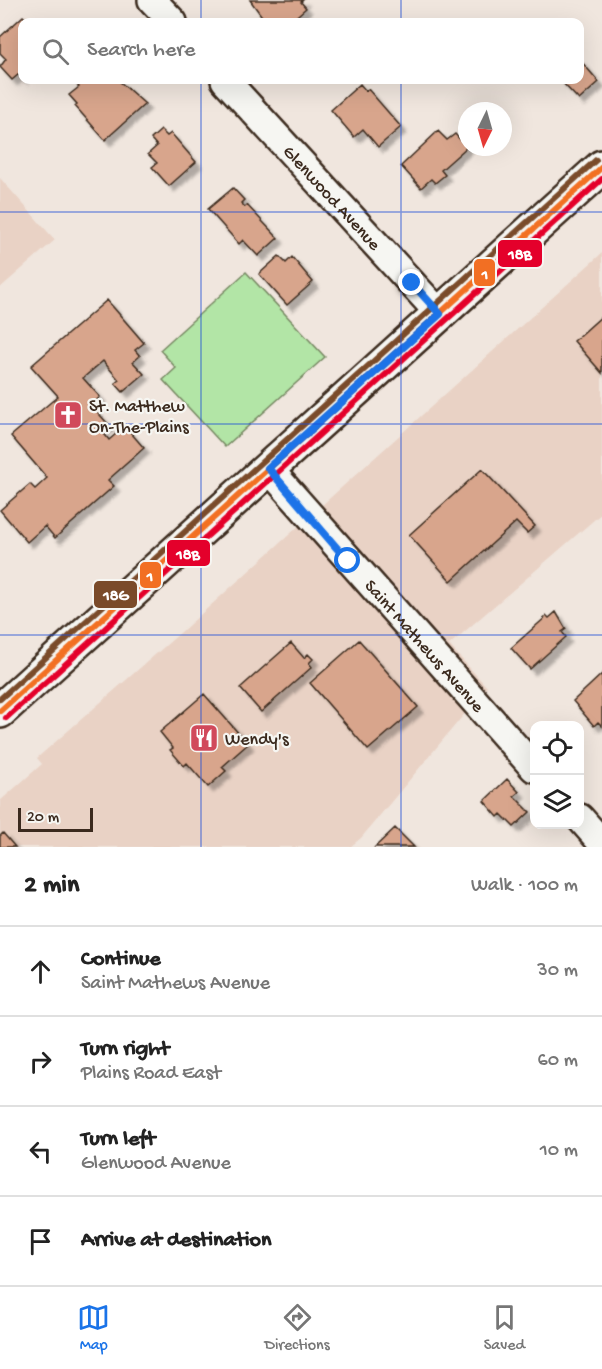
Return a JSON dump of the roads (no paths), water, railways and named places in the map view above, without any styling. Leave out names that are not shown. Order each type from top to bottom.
[{"type":"main road","points":[[0,711],[602,167]]},
{"type":"street","points":[[153,0],[169,18]]},
{"type":"street","name":"Glenwood Avenue","points":[[229,84],[440,314]]},
{"type":"street","name":"Saint Mathews Avenue","points":[[268,468],[530,763]]},
{"type":"street","points":[[584,823],[602,843]]},
{"type":"place","name":"St. Matthew On-The-Plains","points":[[68,415]]},
{"type":"place","name":"Wendy's","points":[[204,738]]}]
